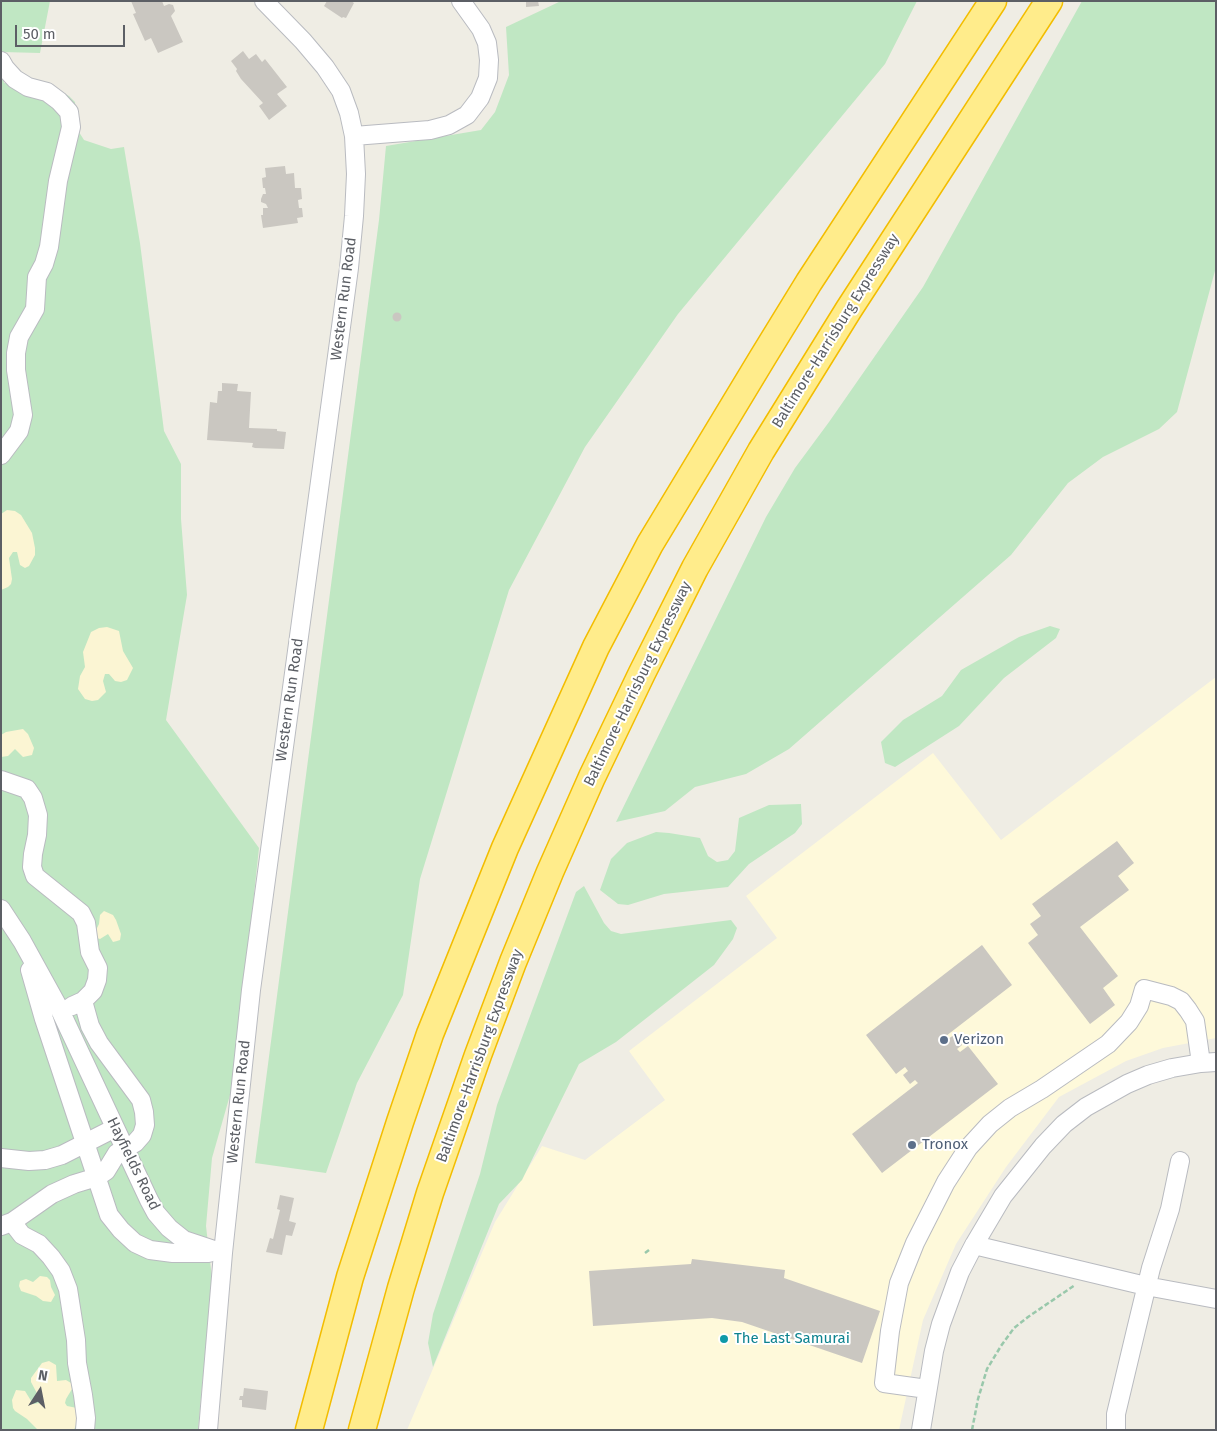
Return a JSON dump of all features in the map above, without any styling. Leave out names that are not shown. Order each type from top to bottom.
[{"type":"highway","points":[[309,1430],[350,1277],[430,1034],[504,848],[596,647],[650,544],[762,357],[993,1]]},
{"type":"highway","name":"Baltimore-Harrisburg Expressway","points":[[362,1430],[401,1288],[430,1192],[478,1054],[550,872],[592,777],[695,568],[766,443],[849,309],[1049,1]]},
{"type":"street","name":"Western Run Road","points":[[208,1430],[223,1253],[251,990],[349,268],[356,174],[354,136],[349,113],[341,91],[304,41],[264,1]]},
{"type":"street","points":[[354,136],[430,130],[449,125],[467,115],[476,104],[488,78],[489,60],[487,43],[481,29],[461,1]]},
{"type":"street","points":[[1,60],[5,68],[15,79],[28,87],[47,92],[59,101],[69,112],[71,127],[58,181],[49,247],[44,264],[37,277],[35,310],[19,337],[16,353],[16,370],[22,415],[19,431],[1,455]]},
{"type":"street","points":[[1,780],[27,789],[33,798],[38,815],[37,835],[32,860],[35,876],[81,913],[86,923],[90,952],[98,968],[97,980],[93,991],[83,1001],[60,1010]]},
{"type":"street","name":"Hayfields Road","points":[[1,909],[22,940],[60,1010],[156,1213],[169,1228],[184,1240],[223,1253]]},
{"type":"street","name":"Hayfields Road","points":[[22,940],[44,1019],[109,1214],[121,1230],[135,1243],[150,1250],[173,1254],[223,1253]]},
{"type":"street","points":[[921,1430],[927,1389],[941,1324],[960,1272],[1003,1196],[1043,1146],[1064,1124],[1086,1107],[1148,1075],[1172,1068],[1208,1062],[1195,1021],[1181,1002],[1170,996],[1144,989],[1139,1006],[1129,1022],[1108,1044],[1042,1089],[1010,1108],[990,1124],[968,1148],[946,1182],[915,1243],[899,1283],[890,1331],[884,1383],[927,1389]]},
{"type":"street","points":[[83,1001],[90,1026],[99,1043],[141,1100],[145,1125],[142,1135],[135,1143],[117,1153],[106,1171],[97,1177],[74,1184],[52,1194],[31,1211],[7,1224],[38,1244],[51,1257],[61,1271],[68,1289],[86,1418],[85,1430]]},
{"type":"street","points":[[1,1158],[29,1161],[44,1160],[62,1155],[115,1128]]},
{"type":"street","points":[[1116,1430],[1116,1414],[1146,1286],[1170,1209],[1180,1160]]},
{"type":"street","points":[[974,1245],[1146,1286],[1216,1300]]},
{"type":"path","points":[[645,1253],[649,1250]]},
{"type":"path","points":[[972,1430],[987,1369],[1014,1328],[1073,1287],[1088,1272]]},
{"type":"shaded area","points":[[1216,677],[1216,1038],[1163,1048],[1126,1061],[1059,1097],[1006,1167],[956,1244],[923,1320],[899,1430],[407,1430],[495,1222],[542,1146],[585,1160],[665,1100],[629,1051],[777,938],[746,896],[933,753],[1001,840]]},
{"type":"green space","points":[[1,1],[50,1],[40,53],[2,52],[4,83],[24,82],[59,91],[69,96],[75,102],[77,129],[84,140],[111,149],[124,147],[140,243],[164,431],[181,464],[181,519],[187,595],[166,720],[259,848],[234,1081],[212,1158],[206,1226],[212,1278],[198,1430],[1,1430]]},
{"type":"green space","points":[[561,1],[917,1],[885,64],[678,314],[585,447],[509,590],[420,879],[403,995],[357,1083],[326,1173],[255,1163],[379,220],[386,146],[481,130],[495,112],[509,75],[506,27]]},
{"type":"green space","points":[[1082,1],[1216,1],[1216,267],[1177,412],[1159,429],[1103,457],[1068,483],[1011,555],[789,749],[746,774],[695,787],[665,811],[616,822],[766,517],[795,468],[923,287]]},
{"type":"green space","points":[[1050,626],[1060,629],[1056,638],[1004,678],[959,726],[895,767],[885,763],[881,742],[903,720],[942,696],[961,670],[1019,637]]},
{"type":"green space","points":[[801,804],[802,824],[795,833],[749,864],[728,887],[664,894],[628,905],[618,904],[600,890],[611,859],[627,843],[656,832],[700,838],[708,856],[717,862],[728,860],[735,851],[739,818],[769,805]]},
{"type":"green space","points":[[584,886],[604,923],[611,931],[621,934],[731,920],[737,928],[733,939],[714,965],[616,1042],[579,1064],[522,1180],[499,1204],[433,1367],[428,1343],[433,1314],[480,1174],[497,1105],[576,892]]},
{"type":"sand","points":[[7,510],[15,511],[21,515],[32,533],[35,555],[29,566],[25,568],[20,565],[17,552],[13,552],[9,558],[11,584],[1,590],[1,514]]},
{"type":"sand","points":[[107,627],[119,631],[123,651],[133,668],[127,680],[121,682],[115,681],[109,674],[105,674],[103,681],[106,692],[98,700],[92,701],[85,699],[78,689],[80,676],[85,667],[83,652],[91,632]]},
{"type":"sand","points":[[23,729],[28,734],[34,748],[32,755],[23,757],[15,749],[8,756],[1,757],[1,735],[6,732]]},
{"type":"sand","points":[[104,911],[113,915],[116,920],[121,934],[120,940],[113,942],[108,934],[100,939],[97,938],[96,930],[100,915]]},
{"type":"sand","points":[[40,1276],[47,1277],[50,1280],[55,1295],[51,1302],[43,1301],[36,1296],[21,1291],[20,1281],[26,1279],[33,1282]]},
{"type":"sand","points":[[49,1361],[56,1365],[57,1381],[66,1380],[71,1383],[72,1389],[65,1403],[67,1406],[77,1408],[80,1415],[74,1430],[38,1430],[13,1408],[12,1400],[16,1390],[25,1391],[33,1404],[40,1403],[31,1378],[42,1363]]},
{"type":"building","points":[[131,1],[162,1],[164,6],[173,5],[175,11],[171,16],[183,42],[158,53],[151,38],[145,41],[133,14],[136,13]]},
{"type":"building","points":[[327,1],[351,1],[354,3],[346,18],[342,18],[324,6]]},
{"type":"building","points":[[526,1],[538,1],[539,6],[526,7]]},
{"type":"building","points":[[243,51],[249,59],[256,54],[262,62],[265,59],[287,87],[277,94],[287,106],[269,120],[259,106],[263,103],[241,79],[231,61]]},
{"type":"building","points":[[285,166],[286,174],[294,173],[295,188],[301,188],[302,199],[298,200],[299,208],[302,208],[303,217],[297,218],[298,223],[263,228],[261,215],[263,215],[263,208],[268,208],[266,204],[261,202],[263,194],[266,194],[262,178],[266,177],[265,168]]},
{"type":"building","points":[[397,312],[402,317],[397,322],[392,317]]},
{"type":"building","points":[[222,383],[238,384],[237,391],[251,392],[249,428],[277,429],[277,431],[286,432],[284,449],[255,448],[252,447],[253,443],[207,440],[210,402],[217,403],[218,391],[222,391]]},
{"type":"building","points":[[1117,841],[1134,863],[1118,876],[1129,890],[1080,927],[1118,976],[1103,988],[1115,1005],[1090,1024],[1028,943],[1038,935],[1030,924],[1041,916],[1032,904]]},
{"type":"building","points":[[982,945],[1012,985],[946,1036],[948,1039],[954,1035],[962,1045],[957,1049],[960,1052],[968,1046],[998,1084],[882,1173],[852,1134],[918,1083],[915,1080],[910,1084],[903,1075],[908,1071],[905,1067],[896,1074],[866,1035]]},
{"type":"building","points":[[280,1195],[294,1198],[289,1221],[296,1223],[292,1236],[286,1235],[282,1255],[266,1252],[270,1238],[273,1239],[280,1210],[277,1209]]},
{"type":"building","points":[[692,1259],[785,1270],[784,1278],[880,1311],[862,1363],[742,1322],[712,1318],[593,1326],[589,1271],[691,1264]]},
{"type":"building","points":[[244,1388],[268,1391],[266,1410],[242,1407],[242,1400],[239,1400],[240,1396],[243,1396]]},
{"type":"place","name":"Verizon","points":[[944,1040]]},
{"type":"place","name":"Tronox","points":[[912,1145]]},
{"type":"place","name":"The Last Samurai","points":[[724,1339]]}]
